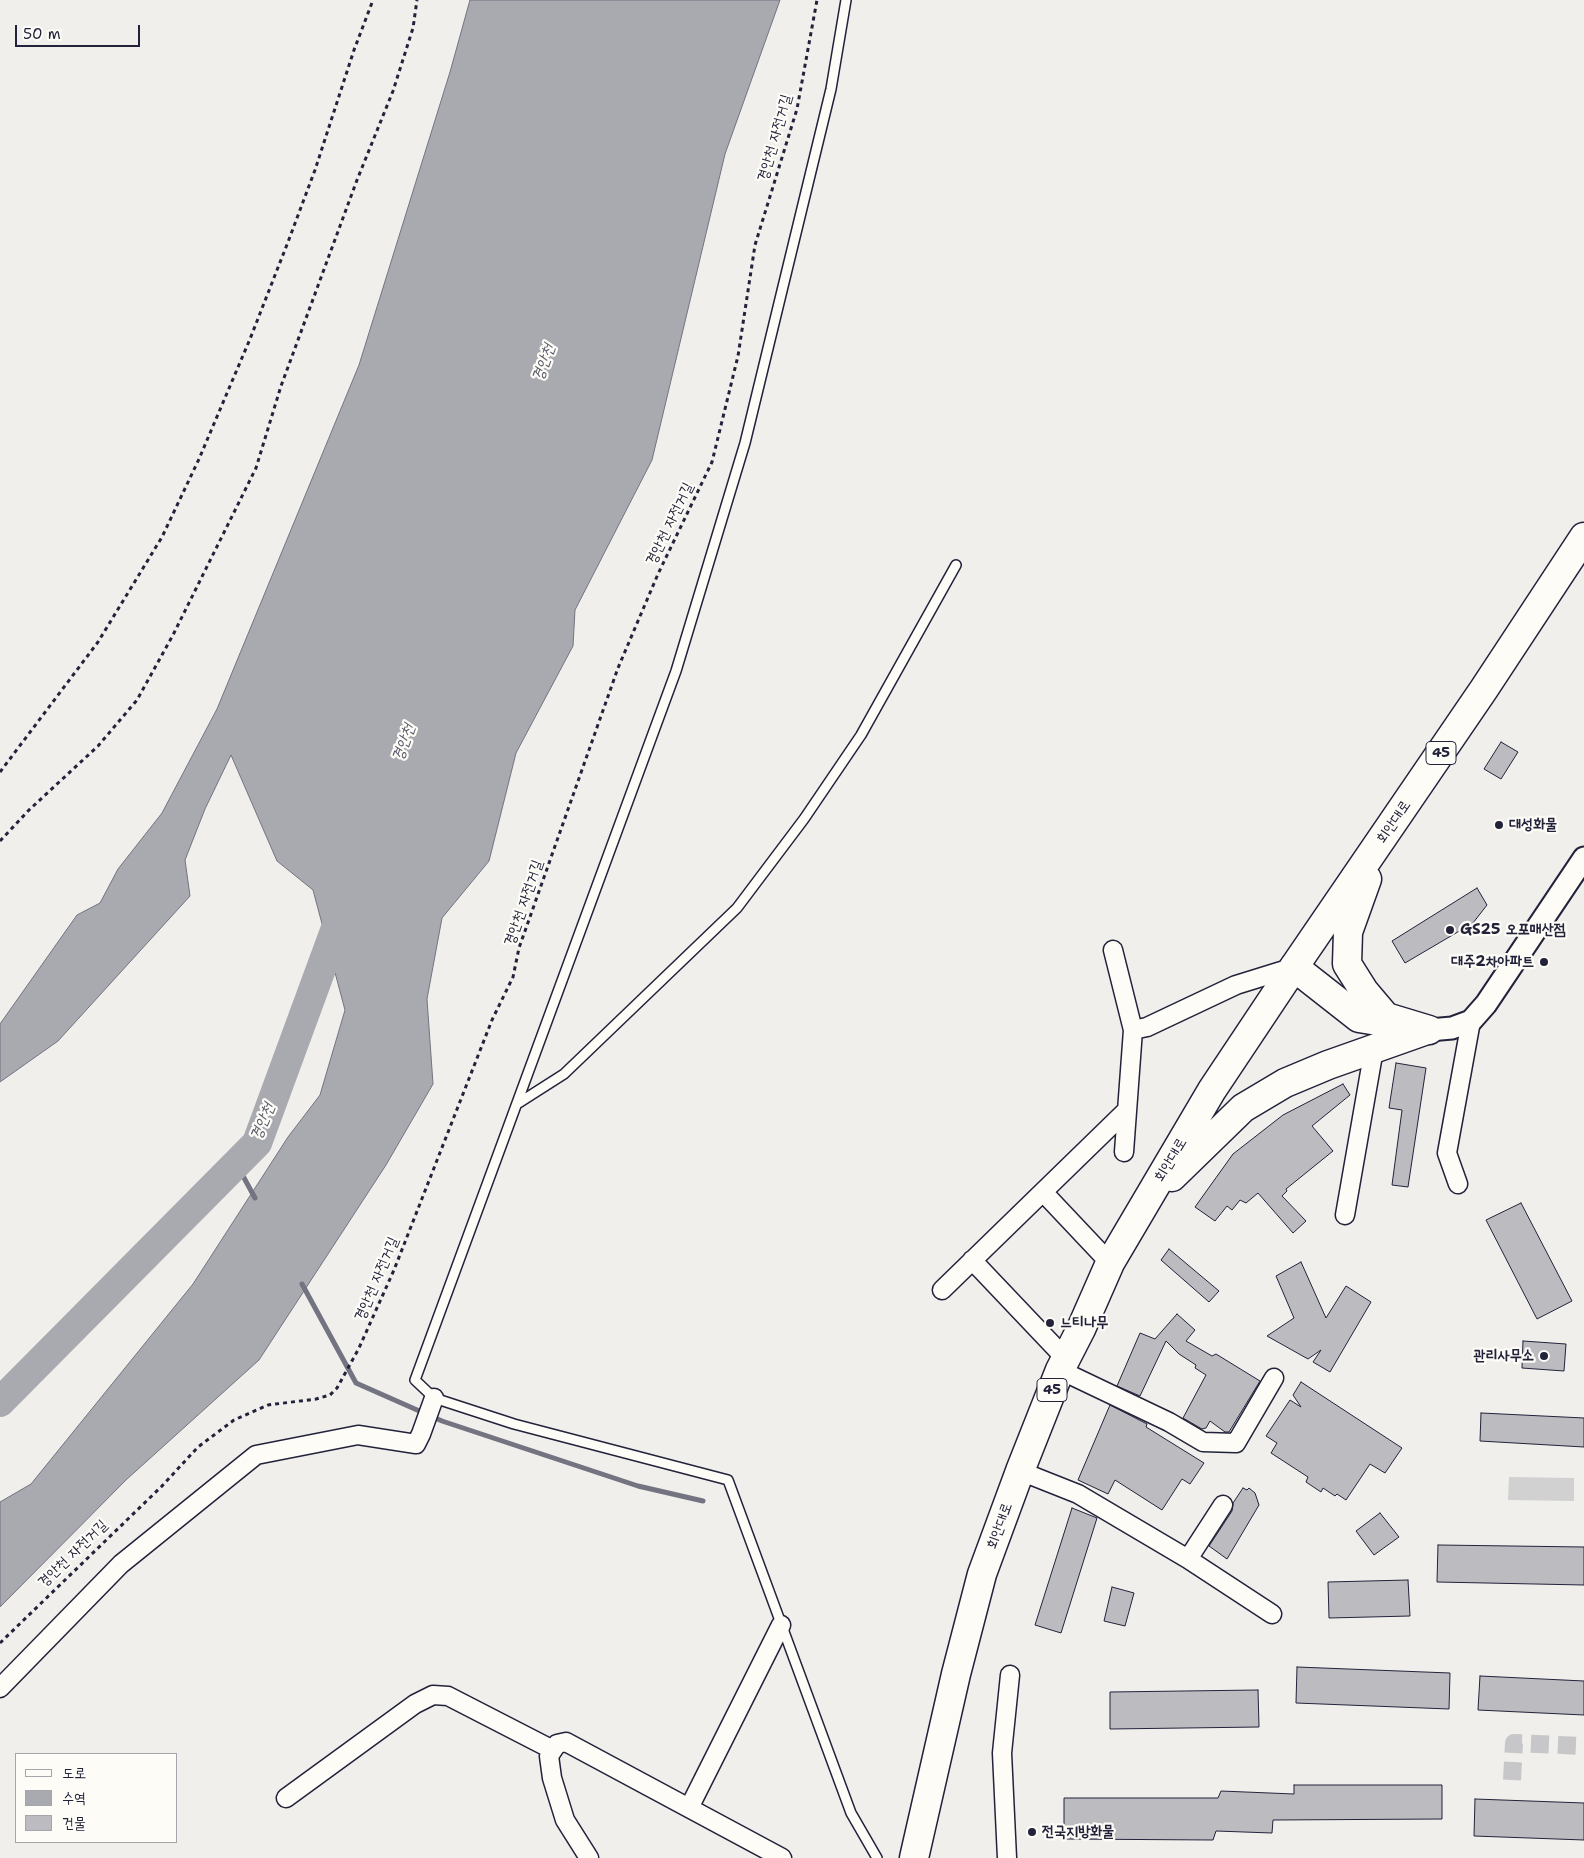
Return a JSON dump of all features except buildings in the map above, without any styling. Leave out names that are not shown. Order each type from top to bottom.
[{"type":"main road","name":"회안대로","points":[[914,1858],[956,1674],[982,1574],[1020,1471],[1063,1364],[1081,1330],[1110,1262],[1212,1090],[1484,689],[1584,537]]},
{"type":"main road","points":[[1381,841],[1348,932],[1347,964],[1364,991],[1386,1016],[1429,1030]]},
{"type":"main road","points":[[1294,968],[1359,1018],[1429,1030]]},
{"type":"main road","points":[[1146,1203],[1243,1108],[1285,1083],[1328,1065],[1429,1030]]},
{"type":"street","points":[[1429,1030],[1452,1028],[1471,1021],[1486,1004],[1584,858]]},
{"type":"street","points":[[1112,950],[1133,1030],[1124,1152]]},
{"type":"street","points":[[1133,1030],[1147,1027],[1236,985],[1294,968]]},
{"type":"street","points":[[1458,1184],[1447,1153],[1471,1021]]},
{"type":"street","points":[[1345,1215],[1374,1049]]},
{"type":"street","points":[[942,1290],[1127,1110]]},
{"type":"street","points":[[1043,1192],[1110,1262]]},
{"type":"street","points":[[972,1260],[1063,1364],[1203,1442],[1236,1443],[1274,1378]]},
{"type":"street","points":[[0,1688],[122,1564],[256,1455],[358,1434],[416,1444],[433,1401]]},
{"type":"street","points":[[1020,1471],[1078,1494],[1188,1560],[1272,1614]]},
{"type":"street","points":[[1188,1560],[1223,1505]]},
{"type":"street","points":[[689,1808],[781,1624]]},
{"type":"street","points":[[1008,1858],[1002,1752],[1010,1674]]},
{"type":"street","points":[[286,1798],[415,1704],[433,1695],[448,1696],[553,1750]]},
{"type":"street","points":[[589,1858],[565,1820],[552,1778],[550,1756],[557,1744],[566,1742],[689,1808],[772,1856]]},
{"type":"lane","points":[[846,0],[831,89],[745,443],[676,671],[415,1380],[433,1401],[728,1480],[851,1813],[877,1858]]},
{"type":"lane","points":[[516,1104],[564,1074],[738,908],[804,819],[861,736],[956,565]]},
{"type":"path","points":[[0,772],[98,642],[162,537],[199,459],[250,339],[318,162],[354,50],[373,0]]},
{"type":"path","points":[[0,841],[29,810],[98,746],[137,700],[173,635],[256,468],[281,386],[357,180],[394,91],[413,28],[417,0]]},
{"type":"path","name":"경안천 자전거길","points":[[0,1643],[162,1486],[198,1447],[234,1420],[268,1405],[316,1399],[330,1395],[337,1388],[359,1348],[394,1270],[492,1020],[513,977],[519,948],[618,668],[658,574],[712,462],[738,356],[755,245],[797,109],[817,0]]},
{"type":"shaded area","points":[[1509,1477],[1574,1478],[1574,1501],[1508,1500]]},
{"type":"water","points":[[470,0],[780,0],[725,154],[652,460],[575,610],[573,646],[516,753],[489,861],[442,918],[427,999],[433,1084],[386,1165],[259,1360],[126,1480],[0,1607],[0,1502],[31,1484],[193,1284],[288,1137],[320,1095],[345,1010],[313,890],[277,861],[231,755],[205,809],[185,860],[190,896],[58,1041],[0,1082],[0,1024],[77,915],[100,903],[118,869],[162,813],[217,709],[359,365],[450,72]]},
{"type":"waterway","name":"경안천","points":[[0,1402],[257,1143],[343,909]]},
{"type":"waterway","points":[[237,1165],[255,1198]]},
{"type":"waterway","points":[[302,1284],[356,1383],[442,1421],[638,1486],[703,1501]]},
{"type":"tunnel","points":[[1512,1780],[1514,1743],[1584,1746]]},
{"type":"place","name":"대성화물","points":[[1499,825]]},
{"type":"place","name":"GS25 오포매산점","points":[[1450,930]]},
{"type":"place","name":"대주2차아파트","points":[[1544,962]]},
{"type":"place","name":"느티나무","points":[[1050,1323]]},
{"type":"place","name":"관리사무소","points":[[1544,1356]]},
{"type":"place","name":"전국지방화물","points":[[1032,1832]]}]
